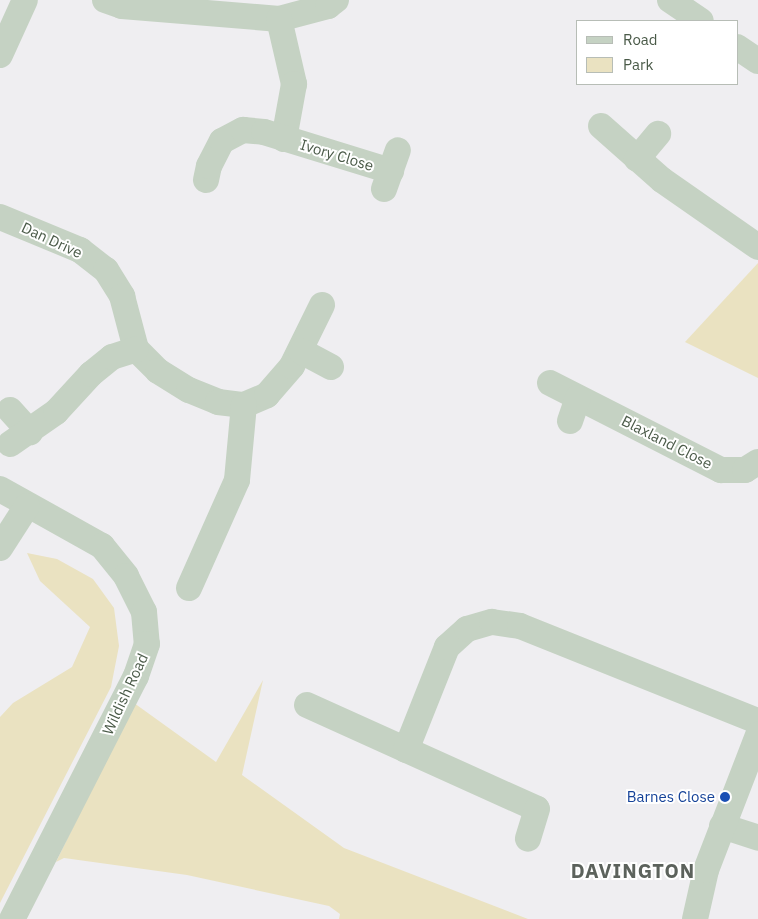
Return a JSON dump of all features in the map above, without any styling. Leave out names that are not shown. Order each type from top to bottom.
[{"type":"street","points":[[0,55],[25,0]]},
{"type":"street","points":[[105,0],[122,6],[279,18],[328,6],[336,0]]},
{"type":"street","points":[[670,0],[700,20]]},
{"type":"street","name":"Ivory Close","points":[[279,18],[294,84],[284,139]]},
{"type":"street","points":[[738,47],[758,61]]},
{"type":"street","points":[[601,126],[662,180],[758,247]]},
{"type":"street","name":"Ivory Close","points":[[206,180],[209,166],[222,141],[243,130],[264,132],[391,170]]},
{"type":"street","points":[[637,159],[658,134]]},
{"type":"street","name":"Dan Drive","points":[[0,217],[80,250],[106,270],[122,296],[136,348],[158,371],[190,390],[218,402],[244,405]]},
{"type":"street","points":[[189,588],[201,543],[237,480],[244,405],[267,395],[300,351],[322,305]]},
{"type":"street","points":[[10,410],[20,438],[56,412],[91,374],[112,357],[136,348]]},
{"type":"street","points":[[300,351],[331,367]]},
{"type":"street","name":"Blaxland Close","points":[[550,383],[574,409],[720,470],[744,470],[758,462]]},
{"type":"street","name":"Wildish Road","points":[[0,490],[102,546],[126,576],[144,612],[147,644],[136,676],[12,919]]},
{"type":"street","points":[[0,548],[27,506]]},
{"type":"street","points":[[406,750],[447,647],[467,629],[492,622],[520,626],[758,721]]},
{"type":"street","points":[[307,705],[537,810],[528,839]]},
{"type":"street","points":[[695,919],[706,870],[758,736]]},
{"type":"street","points":[[722,826],[758,838]]},
{"type":"green space","points":[[758,263],[758,378],[685,342]]},
{"type":"green space","points":[[27,553],[57,559],[93,579],[114,608],[119,646],[111,687],[0,903],[0,717],[13,703],[72,667],[90,627],[40,581]]},
{"type":"green space","points":[[263,680],[242,775],[344,848],[528,919],[339,919],[340,914],[329,906],[187,875],[64,858],[56,862],[134,703],[216,762]]},
{"type":"place","name":"Barnes Close","points":[[725,797]]},
{"type":"district","name":"DAVINGTON","points":[[633,870]]}]
